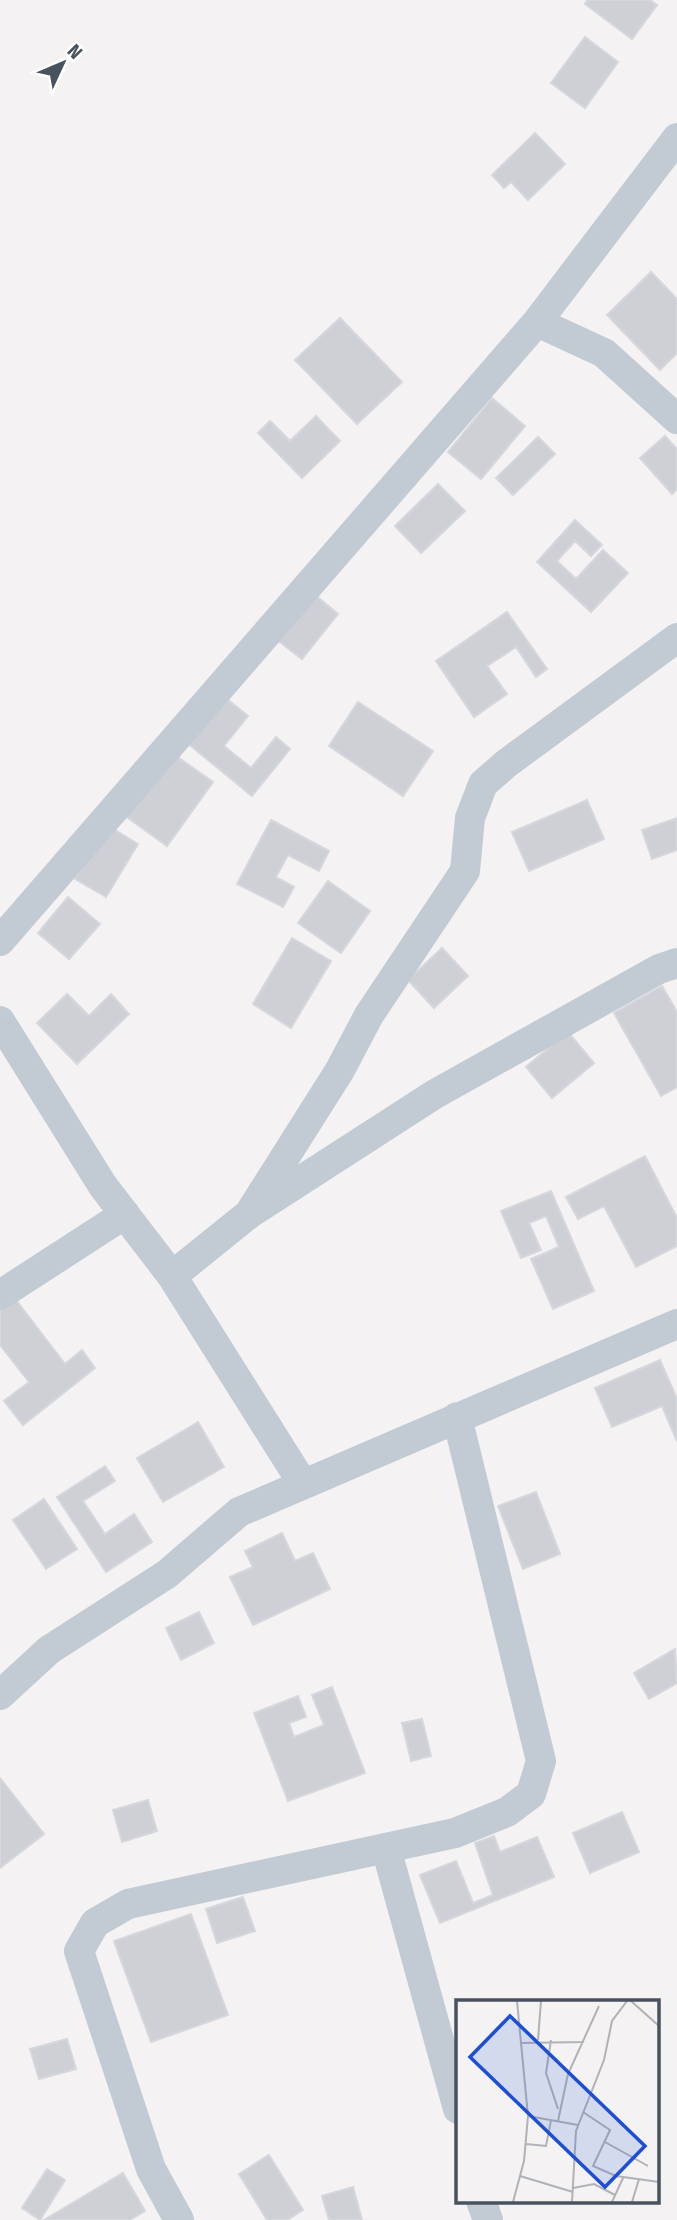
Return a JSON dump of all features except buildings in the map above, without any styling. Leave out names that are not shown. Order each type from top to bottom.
[{"type":"street","points":[[0,941],[537,322],[677,138]]},
{"type":"street","points":[[537,322],[604,353],[677,419]]},
{"type":"street","points":[[249,1214],[340,1070],[369,1015],[465,872],[470,818],[483,784],[528,746],[677,638]]},
{"type":"street","points":[[172,1276],[249,1214],[435,1094],[647,975],[677,963]]},
{"type":"street","points":[[0,1021],[103,1186],[172,1276],[303,1484]]},
{"type":"street","points":[[0,1295],[125,1214]]},
{"type":"street","points":[[0,1695],[49,1650],[167,1574],[239,1512],[677,1324]]},
{"type":"street","points":[[179,2220],[152,2169],[79,1951],[95,1923],[128,1904],[455,1833],[507,1812],[531,1794],[541,1761],[457,1417]]},
{"type":"street","points":[[386,1848],[456,2102]]},
{"type":"street","points":[[481,2202],[488,2220]]}]
